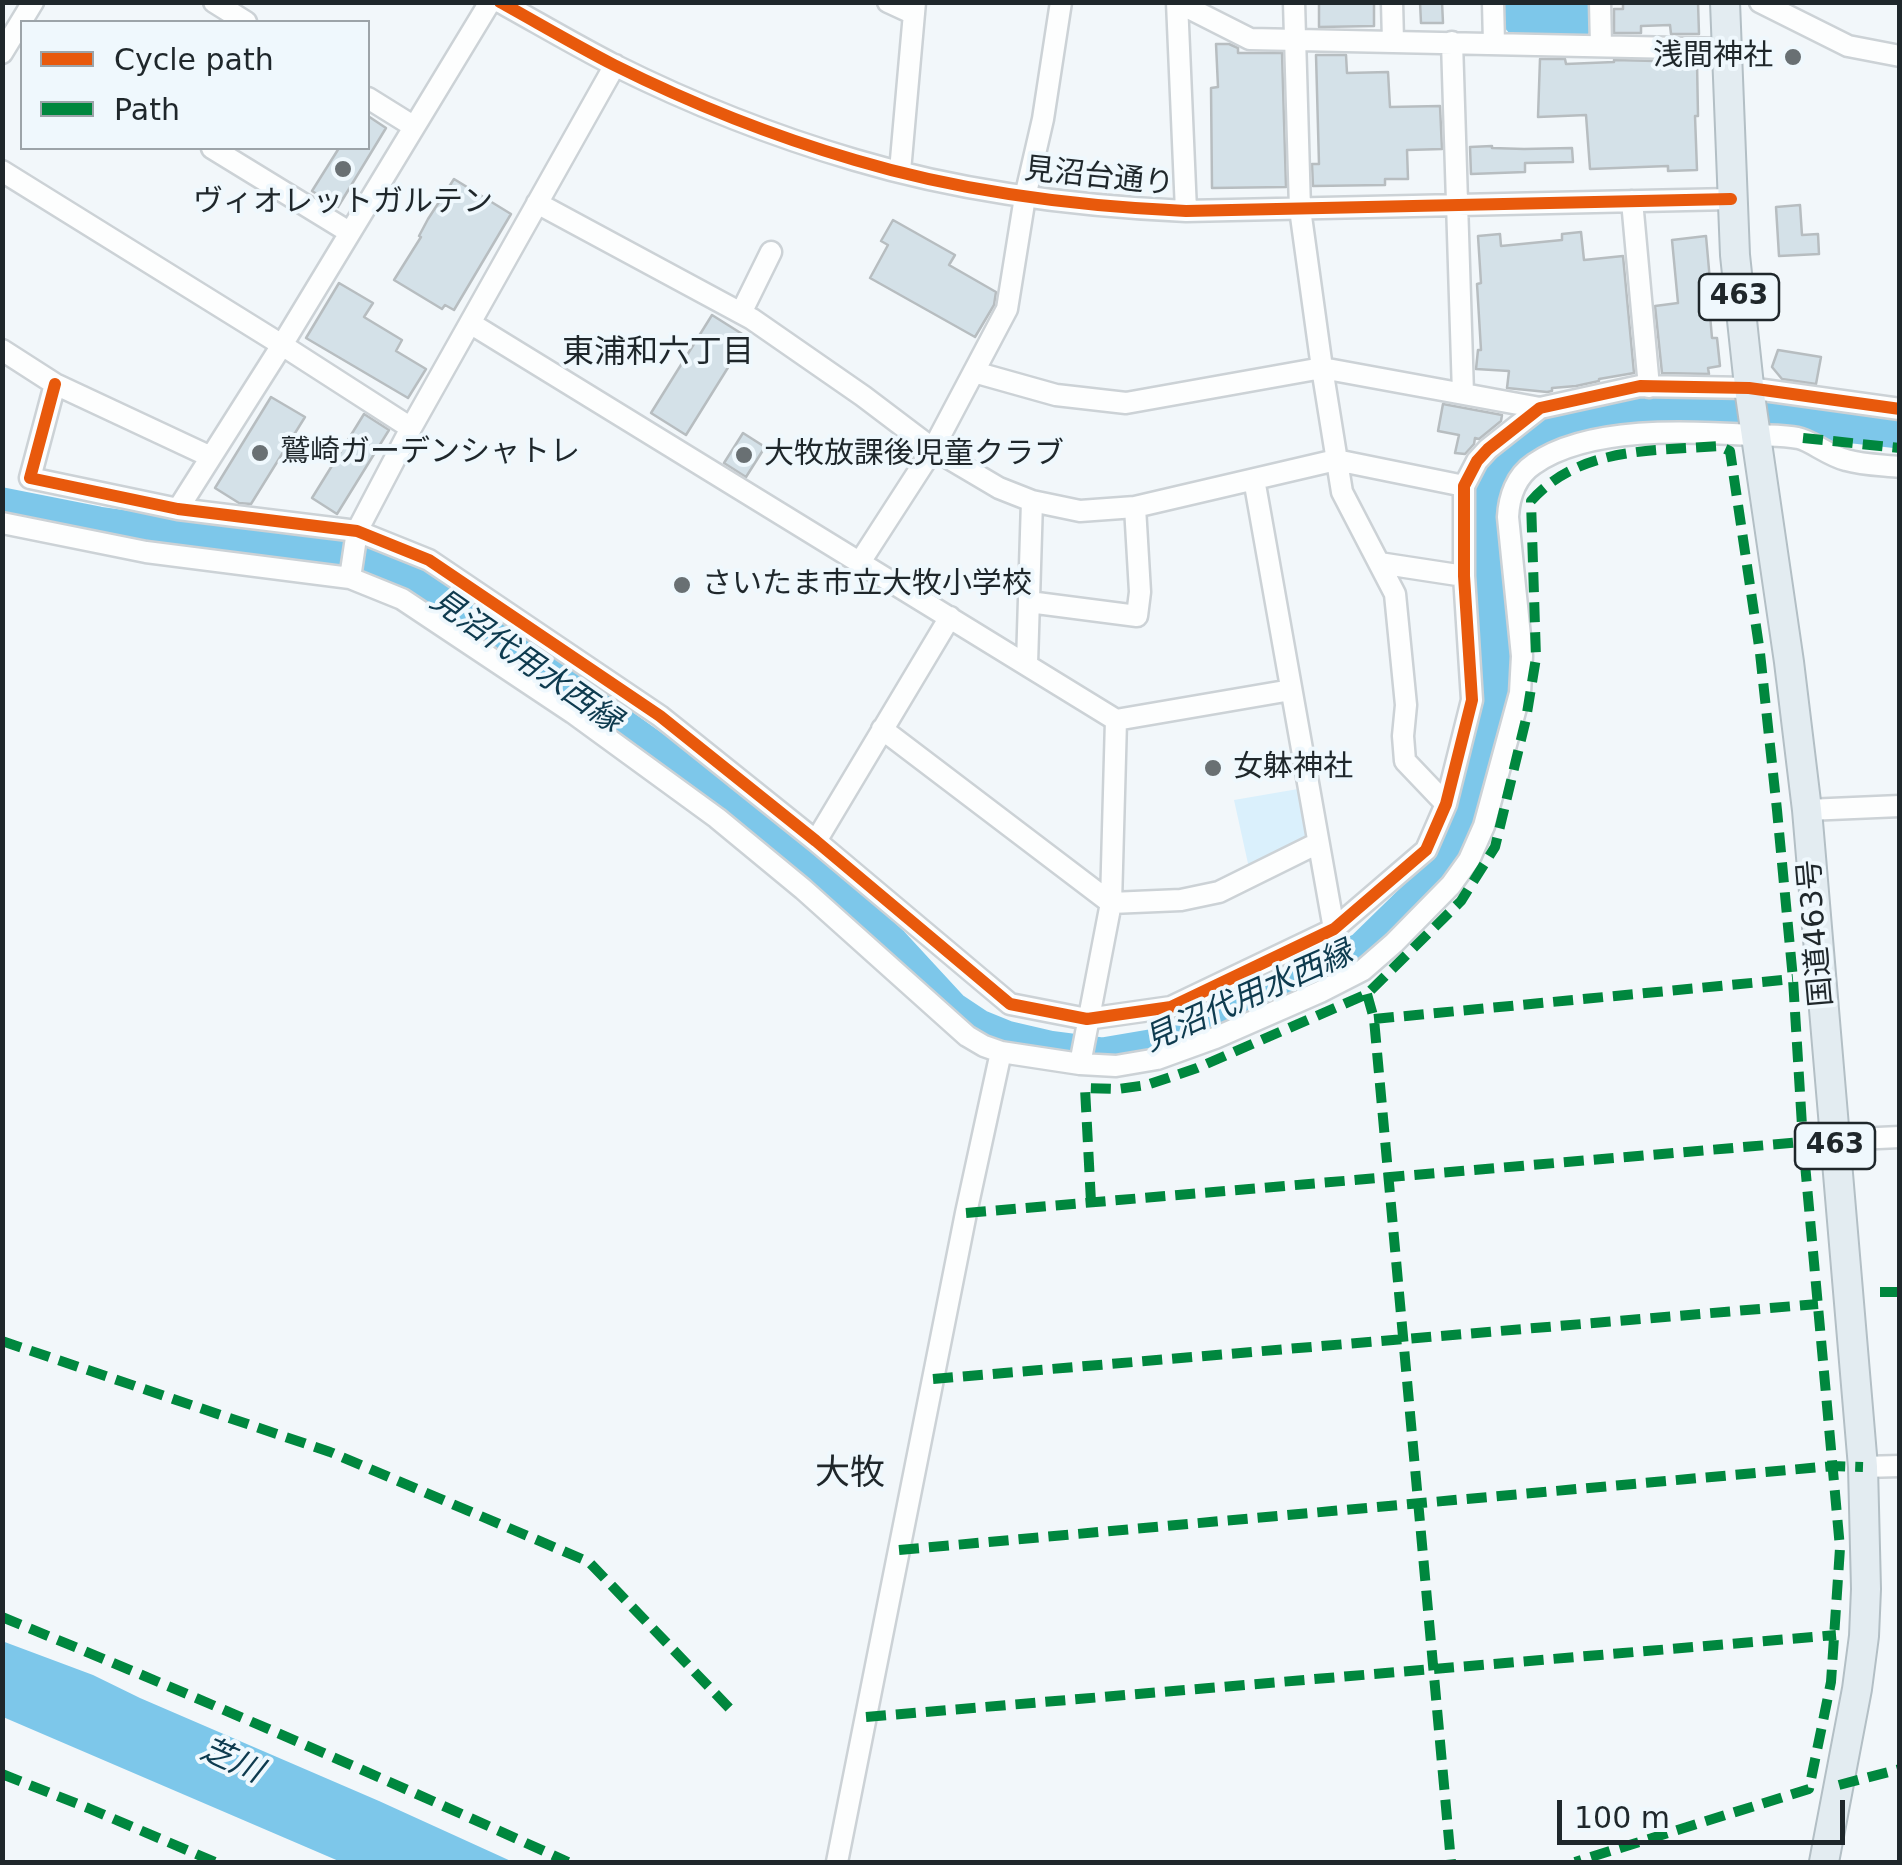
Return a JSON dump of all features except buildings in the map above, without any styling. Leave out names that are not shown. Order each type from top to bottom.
[{"type":"highway","name":"国道463号","points":[[1726,2],[1731,199],[1749,392],[1790,662],[1807,810],[1863,1467],[1864,1636],[1824,1862]]},
{"type":"street","points":[[214,2],[243,20]]},
{"type":"street","points":[[178,509],[490,2]]},
{"type":"street","name":"見沼台通り","points":[[500,2],[615,65],[753,125],[854,160],[1026,197],[1186,212],[1731,199]]},
{"type":"street","points":[[888,2],[914,8],[900,172]]},
{"type":"street","points":[[860,562],[932,448],[1008,309],[1026,197],[1044,119],[1061,2]]},
{"type":"street","points":[[1186,212],[1177,2],[1250,38],[1727,49]]},
{"type":"street","points":[[1294,2],[1300,209],[1342,492],[1395,594],[1406,705],[1405,761],[1446,804]]},
{"type":"street","points":[[1392,2],[1393,41]]},
{"type":"street","points":[[1492,2],[1494,43]]},
{"type":"street","points":[[1600,2],[1601,45]]},
{"type":"street","points":[[1760,2],[1848,46],[1900,56]]},
{"type":"street","points":[[2,53],[20,29]]},
{"type":"street","points":[[1452,42],[1463,394]]},
{"type":"street","points":[[350,578],[356,540],[411,428],[615,65]]},
{"type":"street","points":[[370,99],[413,126]]},
{"type":"street","points":[[215,150],[349,232]]},
{"type":"street","points":[[2,171],[411,428]]},
{"type":"street","points":[[1632,201],[1648,386]]},
{"type":"street","points":[[537,203],[741,313],[932,448],[999,488],[1032,501],[1080,511],[1136,507],[1336,460],[1464,486]]},
{"type":"street","points":[[741,313],[771,252]]},
{"type":"street","points":[[470,324],[1116,720],[1290,690]]},
{"type":"street","points":[[2,350],[55,384],[211,457]]},
{"type":"street","points":[[974,372],[1056,395],[1126,403],[1322,368],[1540,408],[1648,386],[1749,392],[1900,409]]},
{"type":"street","points":[[55,384],[30,478],[356,540],[429,560],[660,716],[816,840],[1010,1004],[1088,1019],[1171,1007],[1334,929],[1426,850],[1446,804],[1472,700],[1464,576],[1464,486],[1488,448],[1540,408]]},
{"type":"street","points":[[2,524],[146,552],[350,578],[402,598],[573,713],[717,818],[803,888],[967,1036],[1001,1052],[1116,1066],[1157,1059],[1320,992],[1363,970],[1450,885],[1469,860],[1484,826],[1520,694],[1522,656],[1508,517],[1516,483],[1531,465],[1559,450],[1602,438],[1664,432],[1755,432],[1803,438],[1821,451],[1847,461],[1900,467]]},
{"type":"street","points":[[1254,479],[1334,929]]},
{"type":"street","points":[[1026,664],[1032,501]]},
{"type":"street","points":[[1028,602],[1136,616],[1140,592],[1136,507]]},
{"type":"street","points":[[1379,563],[1464,576]]},
{"type":"street","points":[[816,840],[950,617]]},
{"type":"street","points":[[1080,1064],[1111,903],[1116,720]]},
{"type":"street","points":[[882,729],[1111,903],[1181,900],[1219,892],[1318,843]]},
{"type":"street","points":[[1807,810],[1900,806]]},
{"type":"street","points":[[837,1862],[1001,1052]]},
{"type":"street","points":[[1835,1140],[1900,1137]]},
{"type":"street","points":[[1863,1467],[1900,1466]]},
{"type":"shaded area","points":[[1298,789],[1307,836],[1249,868],[1234,800]]},
{"type":"water","points":[[1502,3],[1592,3],[1593,27],[1588,34],[1510,34],[1503,26]]},
{"type":"water","name":"芝川","points":[[2,1641],[93,1675],[513,1862],[341,1862],[3,1717]]},
{"type":"waterway","name":"見沼代用水西縁","points":[[2,505],[98,524],[373,563],[397,573],[545,671],[738,809],[892,944],[952,1009],[979,1027],[1006,1038],[1103,1055],[1156,1046],[1270,996],[1363,949],[1448,866],[1481,780],[1495,719],[1497,654],[1485,517],[1494,478],[1512,455],[1535,439],[1641,414],[1709,410],[1900,431]]},
{"type":"marked path","points":[[1803,438],[1900,448]]},
{"type":"marked path","points":[[1091,1202],[1085,1088],[1147,1085],[1197,1068],[1367,994],[1461,901],[1495,847],[1526,719],[1536,658],[1531,501],[1550,483],[1594,461],[1642,451],[1719,446],[1730,451],[1760,653],[1777,810],[1840,1548],[1831,1682],[1809,1789],[1575,1862]]},
{"type":"marked path","points":[[1374,1019],[1793,979]]},
{"type":"marked path","points":[[1367,994],[1374,1019],[1451,1862]]},
{"type":"marked path","points":[[966,1213],[1803,1142]]},
{"type":"marked path","points":[[1880,1292],[1900,1292]]},
{"type":"marked path","points":[[933,1379],[1818,1304]]},
{"type":"marked path","points":[[2,1341],[330,1452],[589,1562],[735,1714]]},
{"type":"marked path","points":[[899,1550],[1833,1466],[1863,1467]]},
{"type":"marked path","points":[[2,1617],[287,1737],[568,1862]]},
{"type":"marked path","points":[[866,1717],[1836,1635]]},
{"type":"marked path","points":[[1839,1785],[1900,1769]]},
{"type":"marked path","points":[[2,1774],[215,1862]]},
{"type":"cycle path","points":[[500,2],[643,79],[763,129],[895,171],[1019,196],[1186,211],[1731,199]]},
{"type":"cycle path","points":[[55,384],[30,478],[178,509],[357,531],[429,560],[660,716],[1010,1004],[1087,1019],[1171,1007],[1334,929],[1426,850],[1446,804],[1472,700],[1464,576],[1464,486],[1488,449],[1540,408],[1640,386],[1749,388],[1900,409]]},
{"type":"place","name":"浅間神社","points":[[1793,57]]},
{"type":"place","name":"ヴィオレットガルテン","points":[[343,169]]},
{"type":"place","name":"鷲崎ガーデンシャトレ","points":[[260,453]]},
{"type":"place","name":"大牧放課後児童クラブ","points":[[744,455]]},
{"type":"place","name":"さいたま市立大牧小学校","points":[[682,585]]},
{"type":"place","name":"女躰神社","points":[[1213,768]]},
{"type":"district","name":"東浦和六丁目","points":[[658,354]]},
{"type":"district","name":"大牧","points":[[850,1475]]}]
